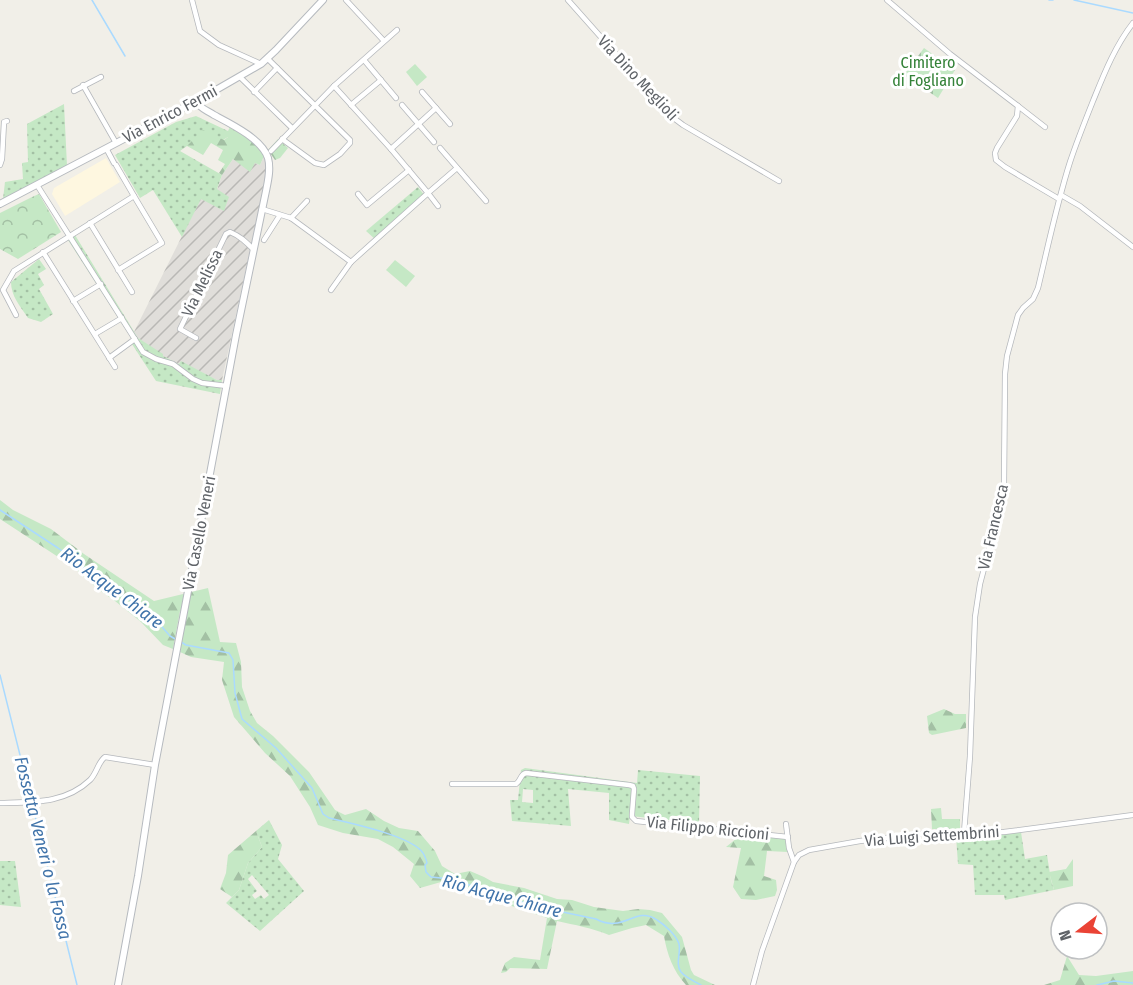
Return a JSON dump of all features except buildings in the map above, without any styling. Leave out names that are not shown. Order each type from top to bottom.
[{"type":"street","points":[[192,0],[200,31],[219,45],[261,64]]},
{"type":"street","name":"Via Enrico Fermi","points":[[0,204],[261,64],[323,0]]},
{"type":"street","points":[[346,0],[384,41]]},
{"type":"street","name":"Via Dino Meglioli","points":[[568,0],[671,117],[779,181]]},
{"type":"street","points":[[887,0],[950,54],[1045,127]]},
{"type":"street","name":"Via Francesca","points":[[964,833],[970,756],[976,603],[1004,484],[1007,356],[1018,315],[1033,299],[1038,288],[1070,162],[1097,91],[1123,35],[1133,23]]},
{"type":"street","points":[[271,151],[334,86],[397,30]]},
{"type":"street","points":[[268,59],[350,140],[350,143],[332,162],[324,165],[315,163],[282,139]]},
{"type":"street","points":[[364,60],[396,98]]},
{"type":"street","points":[[254,92],[277,68]]},
{"type":"street","points":[[74,91],[100,77]]},
{"type":"street","points":[[240,77],[292,128]]},
{"type":"street","points":[[351,105],[381,80]]},
{"type":"street","points":[[83,85],[116,143]]},
{"type":"street","points":[[334,86],[391,149],[438,206]]},
{"type":"street","points":[[422,92],[450,124]]},
{"type":"street","name":"Via Casello Veneri","points":[[118,985],[155,765],[269,170],[264,149],[208,111],[199,99]]},
{"type":"street","points":[[402,105],[434,142]]},
{"type":"street","points":[[1018,105],[1017,116],[997,148],[996,160],[1005,167],[1080,206],[1133,247]]},
{"type":"street","points":[[391,149],[436,108]]},
{"type":"street","points":[[0,165],[4,122],[7,121]]},
{"type":"street","points":[[106,148],[162,243],[118,270]]},
{"type":"street","points":[[440,148],[486,201]]},
{"type":"street","points":[[331,290],[351,262],[457,168]]},
{"type":"street","points":[[358,194],[367,205],[408,170]]},
{"type":"street","points":[[37,185],[144,352],[173,364],[193,379],[206,385],[227,386]]},
{"type":"street","points":[[16,315],[3,288],[14,271],[134,196]]},
{"type":"street","points":[[291,218],[307,201]]},
{"type":"street","points":[[262,209],[291,218],[351,262]]},
{"type":"street","points":[[264,240],[280,215]]},
{"type":"street","points":[[90,223],[132,292]]},
{"type":"street","name":"Via Melissa","points":[[196,338],[180,329],[225,234],[230,232],[240,237],[253,249]]},
{"type":"street","name":"Via Melissa","points":[[240,237],[256,235]]},
{"type":"street","points":[[43,252],[115,367]]},
{"type":"street","points":[[73,301],[101,284]]},
{"type":"street","points":[[95,334],[122,318]]},
{"type":"street","points":[[110,358],[135,339]]},
{"type":"street","points":[[0,803],[49,801],[71,794],[89,781],[100,761],[105,757],[155,765]]},
{"type":"street","name":"Via Filippo Riccioni","points":[[452,784],[516,784],[526,772],[629,785],[634,789],[632,817],[636,821],[788,837]]},
{"type":"street","name":"Via Luigi Settembrini","points":[[794,862],[805,851],[813,848],[908,835],[1004,832],[1133,815]]},
{"type":"street","name":"Via Filippo Riccioni","points":[[786,824],[794,862]]},
{"type":"street","points":[[753,985],[762,951],[794,862]]},
{"type":"shaded area","points":[[264,156],[267,171],[222,380],[217,380],[181,362],[179,364],[163,356],[138,338],[134,332],[201,198],[217,190],[222,175],[233,159],[260,165]]},
{"type":"shaded area","points":[[106,158],[120,182],[65,216],[52,194],[54,188]]},
{"type":"green space","name":"Cimitero di Fogliano","points":[[924,48],[955,70],[938,98],[904,75]]},
{"type":"green space","points":[[415,64],[427,77],[417,86],[406,72]]},
{"type":"green space","points":[[64,104],[67,166],[3,199],[5,182],[23,179],[22,163],[28,162],[27,124]]},
{"type":"green space","points":[[196,116],[228,131],[228,137],[223,140],[187,146],[180,151],[222,175],[217,189],[229,197],[224,211],[201,199],[182,237],[153,190],[140,198],[115,155],[176,122]]},
{"type":"green space","points":[[230,127],[257,144],[264,156],[260,165],[255,163],[250,172],[233,159],[222,175],[219,173],[225,164],[218,160],[223,150],[211,143],[203,155],[187,146],[203,130],[224,140],[228,137]]},
{"type":"green space","points":[[278,139],[288,148],[280,158],[275,160],[268,150]]},
{"type":"green space","points":[[418,187],[425,196],[376,240],[366,231]]},
{"type":"green space","points":[[39,194],[61,232],[18,259],[0,249],[0,213]]},
{"type":"green space","points":[[75,235],[138,338],[163,356],[179,364],[181,361],[217,380],[222,380],[220,394],[156,381],[130,341],[132,339],[68,240]]},
{"type":"green space","points":[[39,259],[46,269],[38,274],[44,285],[39,289],[53,314],[41,322],[28,318],[11,287],[11,282]]},
{"type":"green space","points":[[395,260],[415,276],[406,287],[386,270]]},
{"type":"green space","points":[[0,500],[13,510],[51,529],[154,601],[208,588],[220,642],[236,643],[241,662],[242,687],[250,711],[257,723],[309,772],[335,810],[345,815],[366,809],[399,828],[418,831],[435,851],[442,866],[455,874],[470,871],[493,882],[594,907],[623,911],[650,910],[662,913],[682,937],[694,975],[715,985],[686,985],[671,962],[664,936],[646,925],[609,935],[557,921],[547,969],[510,968],[501,973],[505,963],[514,957],[540,960],[547,918],[441,882],[420,888],[410,876],[414,864],[393,847],[378,839],[343,833],[318,825],[310,807],[290,776],[265,753],[234,717],[222,680],[224,662],[191,657],[180,652],[186,611],[180,611],[173,649],[163,645],[141,622],[72,566],[0,519]]},
{"type":"green space","points":[[944,709],[955,714],[966,714],[966,728],[932,735],[929,733],[927,716]]},
{"type":"green space","points":[[525,768],[637,783],[638,770],[700,776],[699,823],[630,816],[629,824],[609,820],[609,793],[568,789],[571,826],[512,821],[510,800],[518,800],[521,770]],"holes":[[[523,789],[533,790],[533,803],[522,802]]]},
{"type":"green space","points":[[941,808],[942,819],[960,819],[960,829],[932,829],[931,809]]},
{"type":"green space","points":[[269,820],[282,845],[278,859],[304,891],[260,931],[226,903],[239,890],[248,863],[262,847],[256,831]],"holes":[[[252,875],[269,895],[264,899],[261,895],[255,899],[252,895],[257,891],[248,879]]]},
{"type":"green space","points":[[256,831],[262,847],[248,863],[239,890],[232,897],[220,889],[226,873],[228,855]]},
{"type":"green space","points":[[1021,832],[1025,859],[1047,855],[1054,890],[1005,900],[1004,895],[975,895],[973,865],[958,864],[956,836],[992,836]]},
{"type":"green space","points":[[742,834],[786,838],[788,852],[767,851],[764,876],[776,880],[775,896],[756,900],[741,899],[733,887],[741,848],[726,847]]},
{"type":"green space","points":[[1073,859],[1073,886],[1054,890],[1049,872],[1066,869]]},
{"type":"green space","points":[[0,861],[15,861],[21,907],[0,905]]},
{"type":"green space","points":[[1066,961],[1070,961],[1079,975],[1096,976],[1133,971],[1133,985],[1044,985],[1060,980]]},
{"type":"waterway","points":[[92,0],[125,56]]},
{"type":"waterway","points":[[1074,0],[1133,13]]},
{"type":"waterway","name":"Rio Acque Chiare","points":[[0,510],[58,548],[109,589],[138,604],[170,636],[177,640]]},
{"type":"waterway","name":"Rio Acque Chiare","points":[[181,642],[186,645],[229,653],[233,660],[235,693],[242,719],[276,748],[312,788],[323,814],[329,818],[380,831],[407,841],[423,853],[427,863],[426,872],[431,877],[451,879],[534,906],[606,923],[649,916],[670,930],[679,944],[679,969],[685,976],[701,985]]},
{"type":"waterway","name":"Fossetta Veneri o la Fossa","points":[[0,675],[31,799]]},
{"type":"waterway","name":"Fossetta Veneri o la Fossa","points":[[32,804],[77,985]]},
{"type":"waterway","points":[[1097,985],[1114,981],[1133,983]]}]
